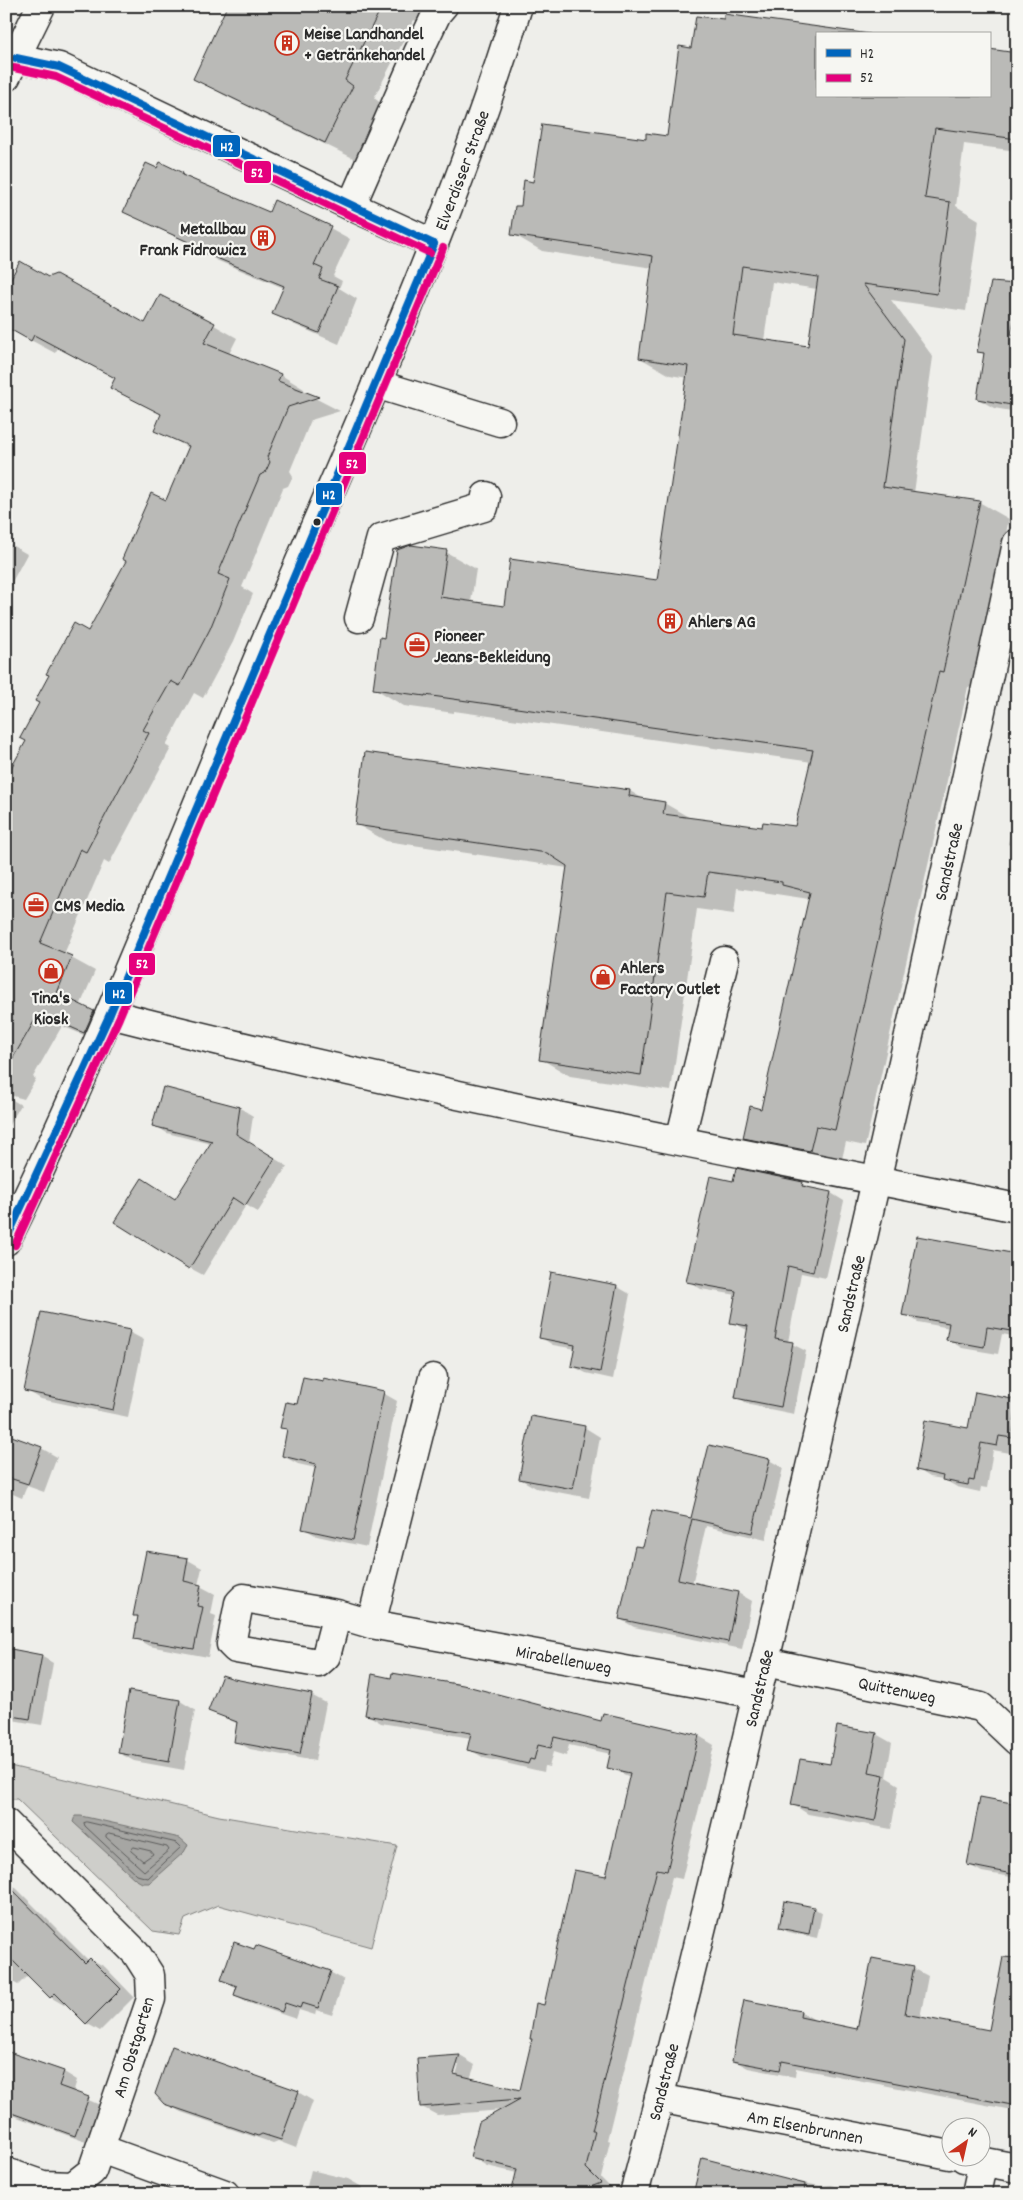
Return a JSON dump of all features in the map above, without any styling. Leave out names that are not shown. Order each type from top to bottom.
[{"type":"street","points":[[41,6],[9,63],[59,67],[434,244]]},
{"type":"street","points":[[351,206],[437,13],[444,6]]},
{"type":"street","name":"Elverdisser Straße","points":[[6,1241],[110,1014],[376,384],[461,176],[518,6]]},
{"type":"street","points":[[376,384],[500,422]]},
{"type":"street","points":[[359,618],[381,538],[484,507],[486,496]]},
{"type":"street","name":"Sandstraße","points":[[634,2194],[757,1694],[877,1180],[1017,542]]},
{"type":"street","points":[[680,1140],[724,961]]},
{"type":"street","points":[[110,1014],[208,1039],[452,1094],[1017,1208]]},
{"type":"street","points":[[371,1624],[433,1378]]},
{"type":"street","name":"Mirabellenweg","points":[[338,1614],[371,1624],[757,1694]]},
{"type":"street","name":"Quittenweg","points":[[764,1662],[981,1707],[1017,1741]]},
{"type":"street","name":"Am Obstgarten","points":[[6,1823],[136,1953],[150,1975],[151,1999],[92,2171],[73,2186],[43,2185],[6,2172]]},
{"type":"street","name":"Am Elsenbrunnen","points":[[659,2098],[940,2153]]},
{"type":"street","points":[[101,2149],[225,2194]]},
{"type":"street","points":[[990,2162],[1017,2168]]},
{"type":"street","points":[[975,2168],[976,2194]]},
{"type":"shaded area","points":[[6,1765],[219,1816],[397,1846],[371,1947],[218,1905],[185,1919],[179,1935],[153,1931],[17,1799],[6,1799]]},
{"type":"water","points":[[75,1816],[180,1838],[188,1845],[184,1852],[149,1883],[142,1883],[135,1879],[73,1822]]},
{"type":"building","name":"Meise Landhandel + Getränkehandel","points":[[227,6],[382,6],[345,80],[353,86],[325,143],[193,79]]},
{"type":"building","name":"Ahlers AG","points":[[724,14],[855,32],[816,32],[816,98],[990,98],[990,49],[1017,53],[1017,139],[935,128],[925,198],[950,202],[937,294],[863,284],[904,339],[883,487],[980,501],[943,672],[939,671],[835,1130],[816,1126],[810,1151],[743,1138],[750,1106],[761,1109],[810,892],[782,885],[782,882],[708,872],[704,897],[667,892],[641,1075],[539,1060],[567,866],[547,853],[355,825],[365,752],[630,790],[629,796],[665,802],[663,814],[762,827],[763,822],[795,826],[813,750],[373,689],[380,637],[384,638],[397,550],[411,545],[447,550],[440,597],[504,606],[510,559],[657,580],[688,366],[639,358],[653,256],[511,235],[515,206],[521,206],[524,180],[533,182],[542,124],[646,139],[646,133],[667,136],[679,46],[691,48],[696,16],[724,19]],"holes":[[[742,266],[818,277],[808,346],[733,335]]]},
{"type":"building","points":[[160,162],[183,173],[182,175],[269,212],[274,200],[331,226],[314,265],[323,269],[319,279],[338,286],[319,333],[272,314],[284,286],[195,249],[197,246],[123,212],[146,163],[157,168]]},
{"type":"building","points":[[20,261],[48,277],[56,274],[145,323],[160,295],[215,323],[204,343],[281,374],[278,381],[319,397],[288,407],[267,457],[270,462],[265,473],[260,475],[218,574],[230,579],[210,629],[180,686],[171,681],[143,730],[149,733],[86,852],[80,849],[40,943],[72,956],[57,993],[94,1011],[84,1033],[39,1013],[6,1070],[6,777],[26,741],[20,738],[39,703],[35,701],[49,675],[46,674],[74,623],[88,631],[126,561],[122,559],[151,493],[166,500],[189,446],[154,431],[161,414],[110,388],[115,378],[34,335],[31,341],[6,327],[6,288]]},
{"type":"building","points":[[991,282],[1017,284],[1017,306],[1011,334],[1017,335],[1017,406],[977,399],[984,353],[977,352]]},
{"type":"building","points":[[163,1087],[240,1107],[236,1134],[275,1158],[245,1206],[233,1198],[189,1269],[114,1222],[142,1178],[175,1199],[212,1141],[152,1126]]},
{"type":"building","points":[[736,1168],[803,1182],[802,1186],[831,1192],[813,1272],[788,1266],[775,1339],[793,1342],[781,1407],[735,1398],[748,1326],[730,1323],[736,1291],[686,1282],[710,1176],[733,1181]]},
{"type":"building","points":[[917,1236],[1017,1254],[1017,1332],[987,1327],[984,1347],[946,1340],[949,1323],[902,1315]]},
{"type":"building","points":[[551,1272],[617,1285],[600,1372],[571,1366],[575,1345],[539,1338]]},
{"type":"building","points":[[41,1312],[130,1330],[113,1410],[24,1391]]},
{"type":"building","points":[[303,1377],[323,1381],[323,1378],[384,1391],[353,1540],[302,1529],[316,1464],[282,1456],[287,1429],[280,1428],[286,1402],[297,1404]]},
{"type":"building","points":[[975,1392],[1017,1400],[1012,1438],[999,1436],[997,1446],[981,1443],[974,1481],[969,1480],[968,1485],[942,1480],[943,1476],[916,1470],[925,1420],[968,1428]]},
{"type":"building","points":[[531,1416],[585,1426],[573,1489],[519,1479]]},
{"type":"building","points":[[6,1434],[42,1447],[28,1484],[6,1477]]},
{"type":"building","points":[[709,1445],[770,1459],[752,1533],[692,1519],[678,1579],[738,1592],[728,1642],[619,1619],[635,1546],[643,1547],[652,1510],[691,1518]]},
{"type":"building","points":[[146,1551],[188,1558],[184,1581],[201,1585],[197,1606],[203,1607],[194,1649],[134,1639],[138,1616],[133,1616]]},
{"type":"building","points":[[6,1648],[42,1655],[30,1719],[6,1715]]},
{"type":"building","points":[[392,1673],[463,1685],[601,1721],[603,1713],[699,1735],[667,1871],[657,1869],[592,2131],[595,2131],[586,2168],[601,2183],[572,2194],[511,2194],[517,2169],[470,2157],[479,2122],[520,2099],[420,2107],[417,2058],[460,2055],[454,2074],[520,2090],[532,2039],[530,2039],[536,2003],[544,2005],[574,1870],[606,1876],[630,1773],[607,1768],[611,1750],[554,1737],[551,1748],[538,1745],[534,1760],[530,1759],[528,1764],[467,1750],[471,1733],[365,1715],[372,1674],[391,1678]]},
{"type":"building","points":[[222,1675],[312,1694],[300,1754],[234,1742],[237,1722],[208,1711]]},
{"type":"building","points":[[129,1691],[180,1700],[169,1762],[118,1753]]},
{"type":"building","points":[[837,1726],[877,1733],[869,1772],[884,1775],[875,1821],[791,1805],[800,1759],[830,1764]]},
{"type":"building","points":[[980,1797],[1017,1804],[1017,1875],[967,1865]]},
{"type":"building","points":[[6,1883],[85,1963],[90,1958],[121,1989],[86,2024],[55,1993],[50,1998],[6,1954]]},
{"type":"building","points":[[784,1901],[814,1907],[809,1934],[779,1928]]},
{"type":"building","points":[[234,1942],[254,1949],[256,1945],[331,1971],[318,2008],[302,2003],[300,2008],[285,2003],[282,2012],[234,1995],[237,1986],[221,1980]]},
{"type":"building","points":[[1003,1957],[1017,1958],[1017,2106],[782,2061],[780,2070],[732,2061],[744,2000],[801,2011],[800,2017],[857,2029],[872,1958],[914,1966],[905,2014],[989,2030]]},
{"type":"building","points":[[172,2046],[299,2091],[281,2140],[262,2134],[258,2136],[164,2104],[155,2094]]},
{"type":"building","points":[[6,2051],[64,2071],[59,2086],[89,2097],[75,2136],[6,2111]]},
{"type":"building","points":[[702,2158],[805,2184],[804,2194],[693,2194]]},
{"type":"transit line","name":"H2","points":[[16,58],[59,67],[434,244]]},
{"type":"transit line","name":"52","points":[[14,68],[56,77],[430,253]]},
{"type":"transit line","name":"H2","points":[[6,1240],[110,1014],[434,244]]},
{"type":"transit line","name":"52","points":[[15,1245],[119,1018],[443,248]]},
{"type":"place","name":"Meise Landhandel + Getränkehandel","points":[[287,43]]},
{"type":"place","name":"Metallbau Frank Fidrowicz","points":[[263,238]]},
{"type":"place","name":"Ahlers AG","points":[[670,621]]},
{"type":"place","name":"Pioneer Jeans-Bekleidung","points":[[417,645]]},
{"type":"place","name":"CMS Media","points":[[36,905]]},
{"type":"place","name":"Tina's Kiosk","points":[[51,971]]},
{"type":"place","name":"Ahlers Factory Outlet","points":[[603,977]]}]
